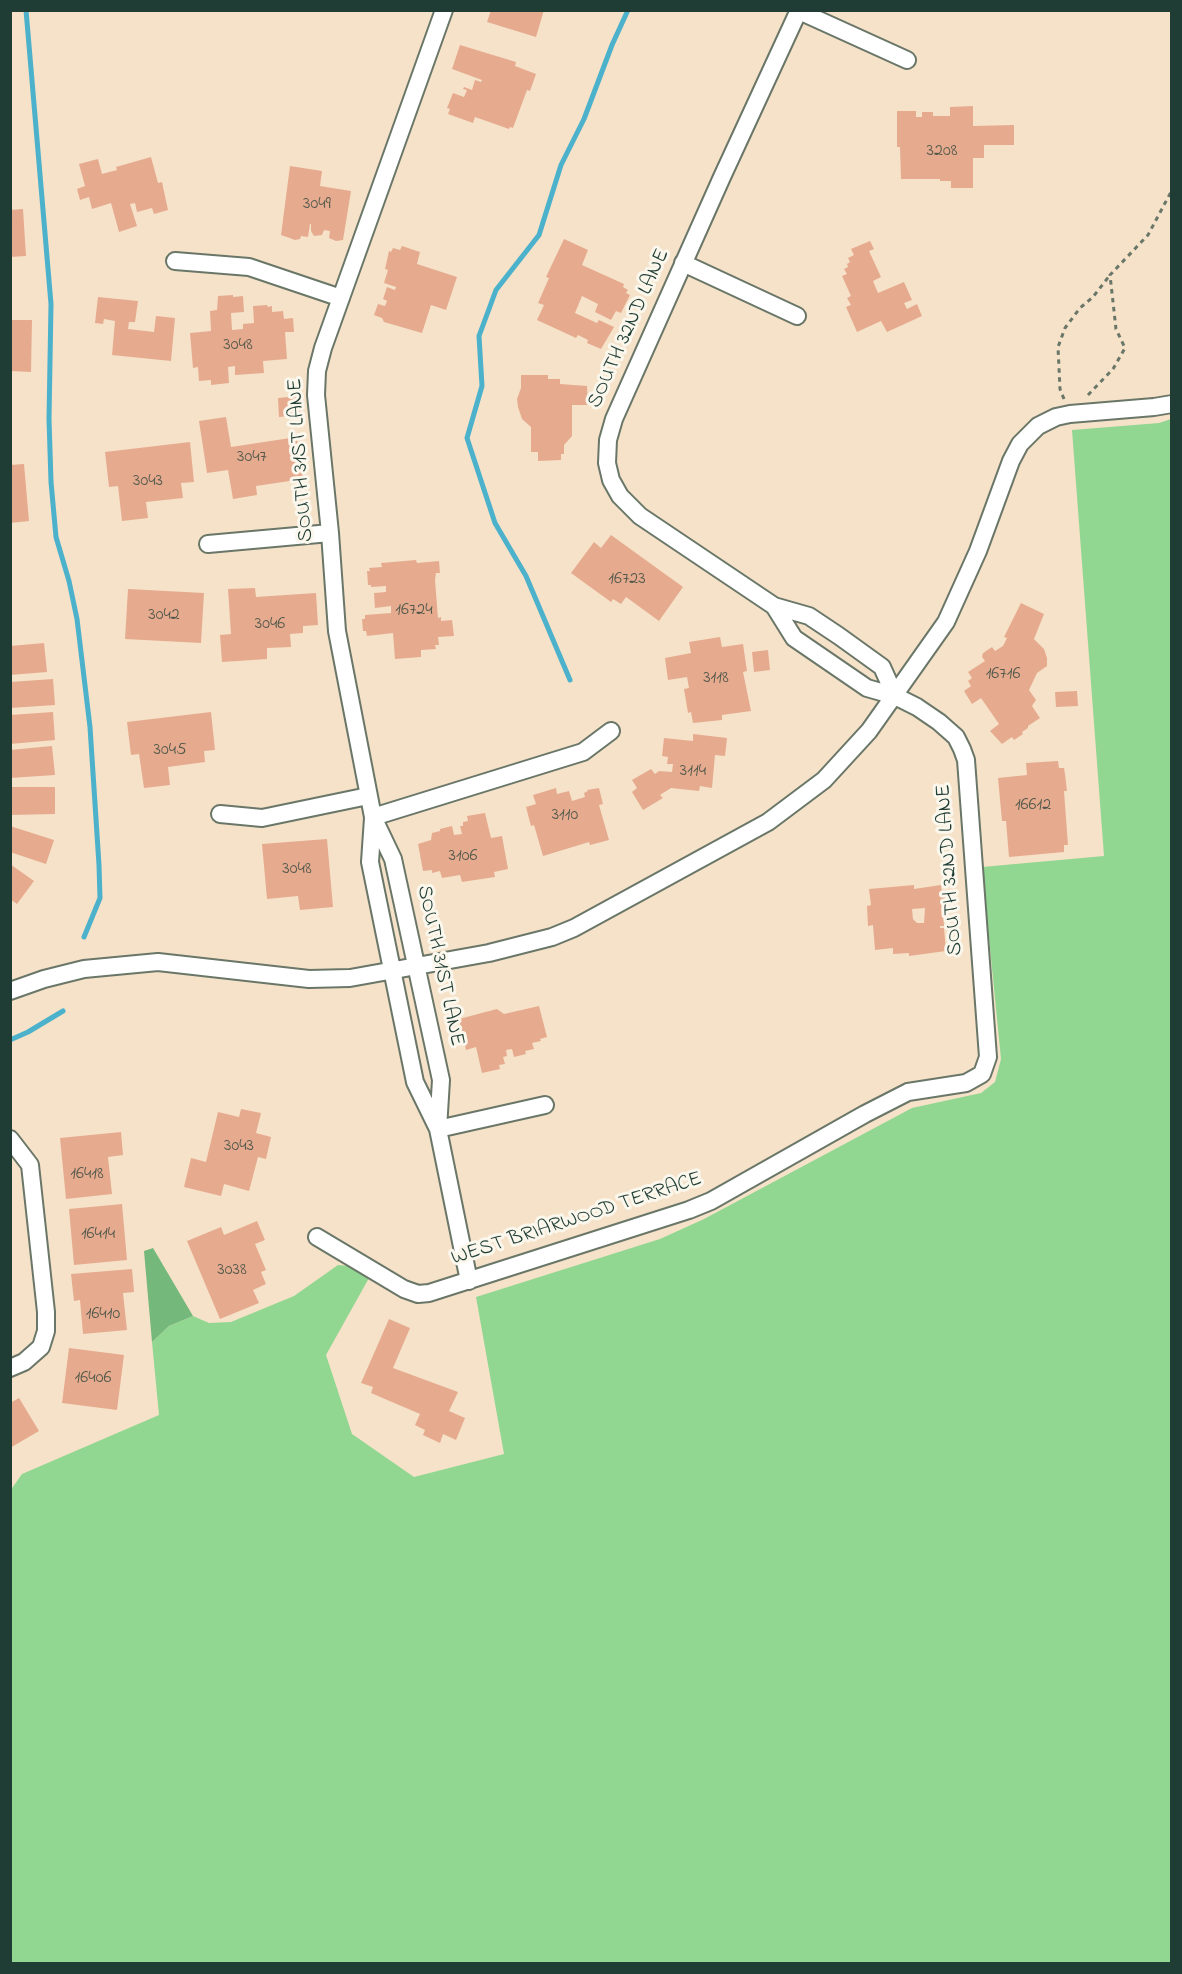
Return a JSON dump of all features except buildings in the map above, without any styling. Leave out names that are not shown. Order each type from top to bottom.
[{"type":"street","name":"SOUTH 31ST LANE","points":[[438,1129],[441,1080],[393,859],[373,817],[368,796],[337,631],[330,532],[316,395],[317,371],[323,348],[444,10]]},
{"type":"street","points":[[799,11],[907,60]]},
{"type":"street","name":"SOUTH 32ND LANE","points":[[799,11],[614,419],[608,440],[608,463],[611,480],[622,499],[640,516],[774,606],[809,616],[839,636],[882,667],[895,696]]},
{"type":"street","points":[[175,261],[249,267],[340,298]]},
{"type":"street","points":[[683,263],[797,316]]},
{"type":"street","points":[[10,991],[44,979],[84,969],[158,962],[309,979],[350,978],[500,950],[552,937],[574,928],[768,822],[824,780],[869,731],[946,622],[978,551],[1011,461],[1020,444],[1038,426],[1056,417],[1070,414],[1154,408],[1172,404]]},
{"type":"street","points":[[208,544],[330,532]]},
{"type":"street","name":"SOUTH 32ND LANE","points":[[774,606],[794,638],[824,660],[867,688],[895,696],[917,707],[956,737],[966,760],[988,1057],[982,1074]]},
{"type":"street","points":[[824,660],[839,636]]},
{"type":"street","points":[[373,817],[583,752],[611,731]]},
{"type":"street","points":[[220,814],[262,818],[368,796]]},
{"type":"street","name":"SOUTH 31ST LANE","points":[[373,817],[370,862],[408,1049],[415,1082],[438,1129],[469,1281]]},
{"type":"street","points":[[378,901],[401,897]]},
{"type":"street","points":[[408,1049],[433,1045]]},
{"type":"street","name":"WEST BRIARWOOD TERRACE","points":[[317,1237],[404,1289],[418,1294],[429,1293],[711,1202],[908,1092],[966,1083],[982,1074]]},
{"type":"street","points":[[438,1129],[545,1105]]},
{"type":"street","points":[[10,1139],[30,1165],[46,1312],[46,1331],[41,1347],[24,1362],[10,1368]]},
{"type":"path","points":[[1110,275],[1116,329],[1125,348],[1113,369],[1070,414],[1060,389],[1058,347],[1065,328],[1080,308],[1093,297],[1110,275],[1148,235],[1172,190]]},
{"type":"green space","points":[[1171,419],[1171,1963],[11,1964],[10,1491],[22,1474],[159,1415],[152,1342],[169,1326],[193,1316],[209,1323],[231,1322],[294,1296],[338,1265],[348,1266],[369,1278],[326,1355],[352,1434],[414,1477],[504,1454],[476,1297],[660,1239],[704,1219],[912,1108],[981,1093],[995,1082],[1001,1059],[982,867],[1104,856],[1072,430],[1159,423]]},
{"type":"green space","points":[[153,1248],[193,1316],[169,1326],[152,1342],[144,1251]]},
{"type":"waterway","points":[[26,10],[51,304],[49,419],[51,482],[56,537],[77,619],[90,727],[99,865],[100,898],[84,937]]},
{"type":"waterway","points":[[570,680],[526,576],[495,523],[467,438],[482,386],[479,336],[496,290],[539,235],[561,165],[584,119],[628,10]]},
{"type":"waterway","points":[[10,1040],[63,1011]]}]
